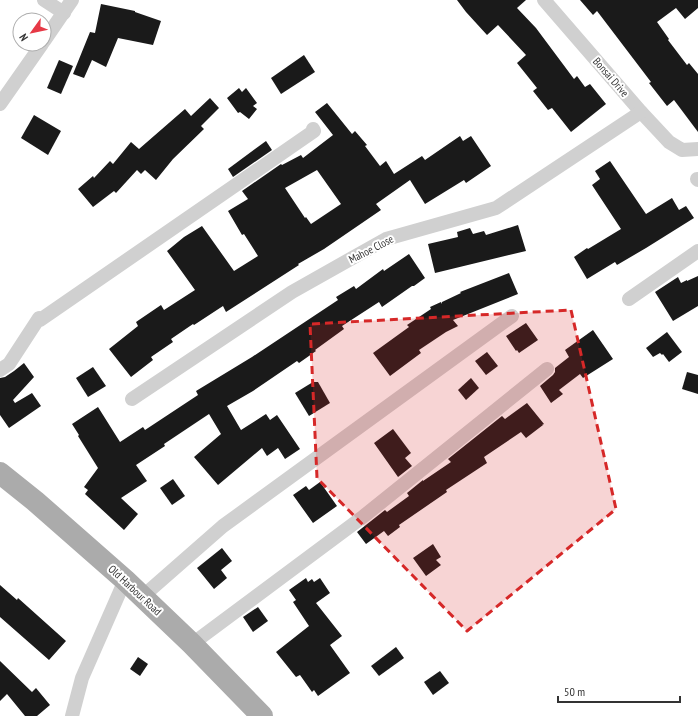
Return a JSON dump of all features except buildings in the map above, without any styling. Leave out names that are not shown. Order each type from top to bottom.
[{"type":"main road","name":"Old Harbour Road","points":[[0,473],[35,501],[125,580],[192,644],[262,716]]},
{"type":"street","points":[[44,0],[64,13]]},
{"type":"street","points":[[52,30],[72,0]]},
{"type":"street","name":"Bonsai Drive","points":[[544,0],[669,142],[682,150],[698,149]]},
{"type":"street","points":[[0,104],[36,52]]},
{"type":"street","name":"Mahoe Close","points":[[132,399],[292,292],[386,239],[496,208],[641,112]]},
{"type":"street","points":[[0,370],[9,364],[39,318],[40,320],[314,131],[313,129]]},
{"type":"street","points":[[629,299],[698,251]]},
{"type":"street","points":[[142,597],[223,526],[512,316]]},
{"type":"street","points":[[192,644],[364,516],[547,369]]},
{"type":"street","points":[[72,716],[82,678],[125,580]]},
{"type":"highlighted area","points":[[571,310],[616,509],[467,631],[317,478],[310,324]]}]
